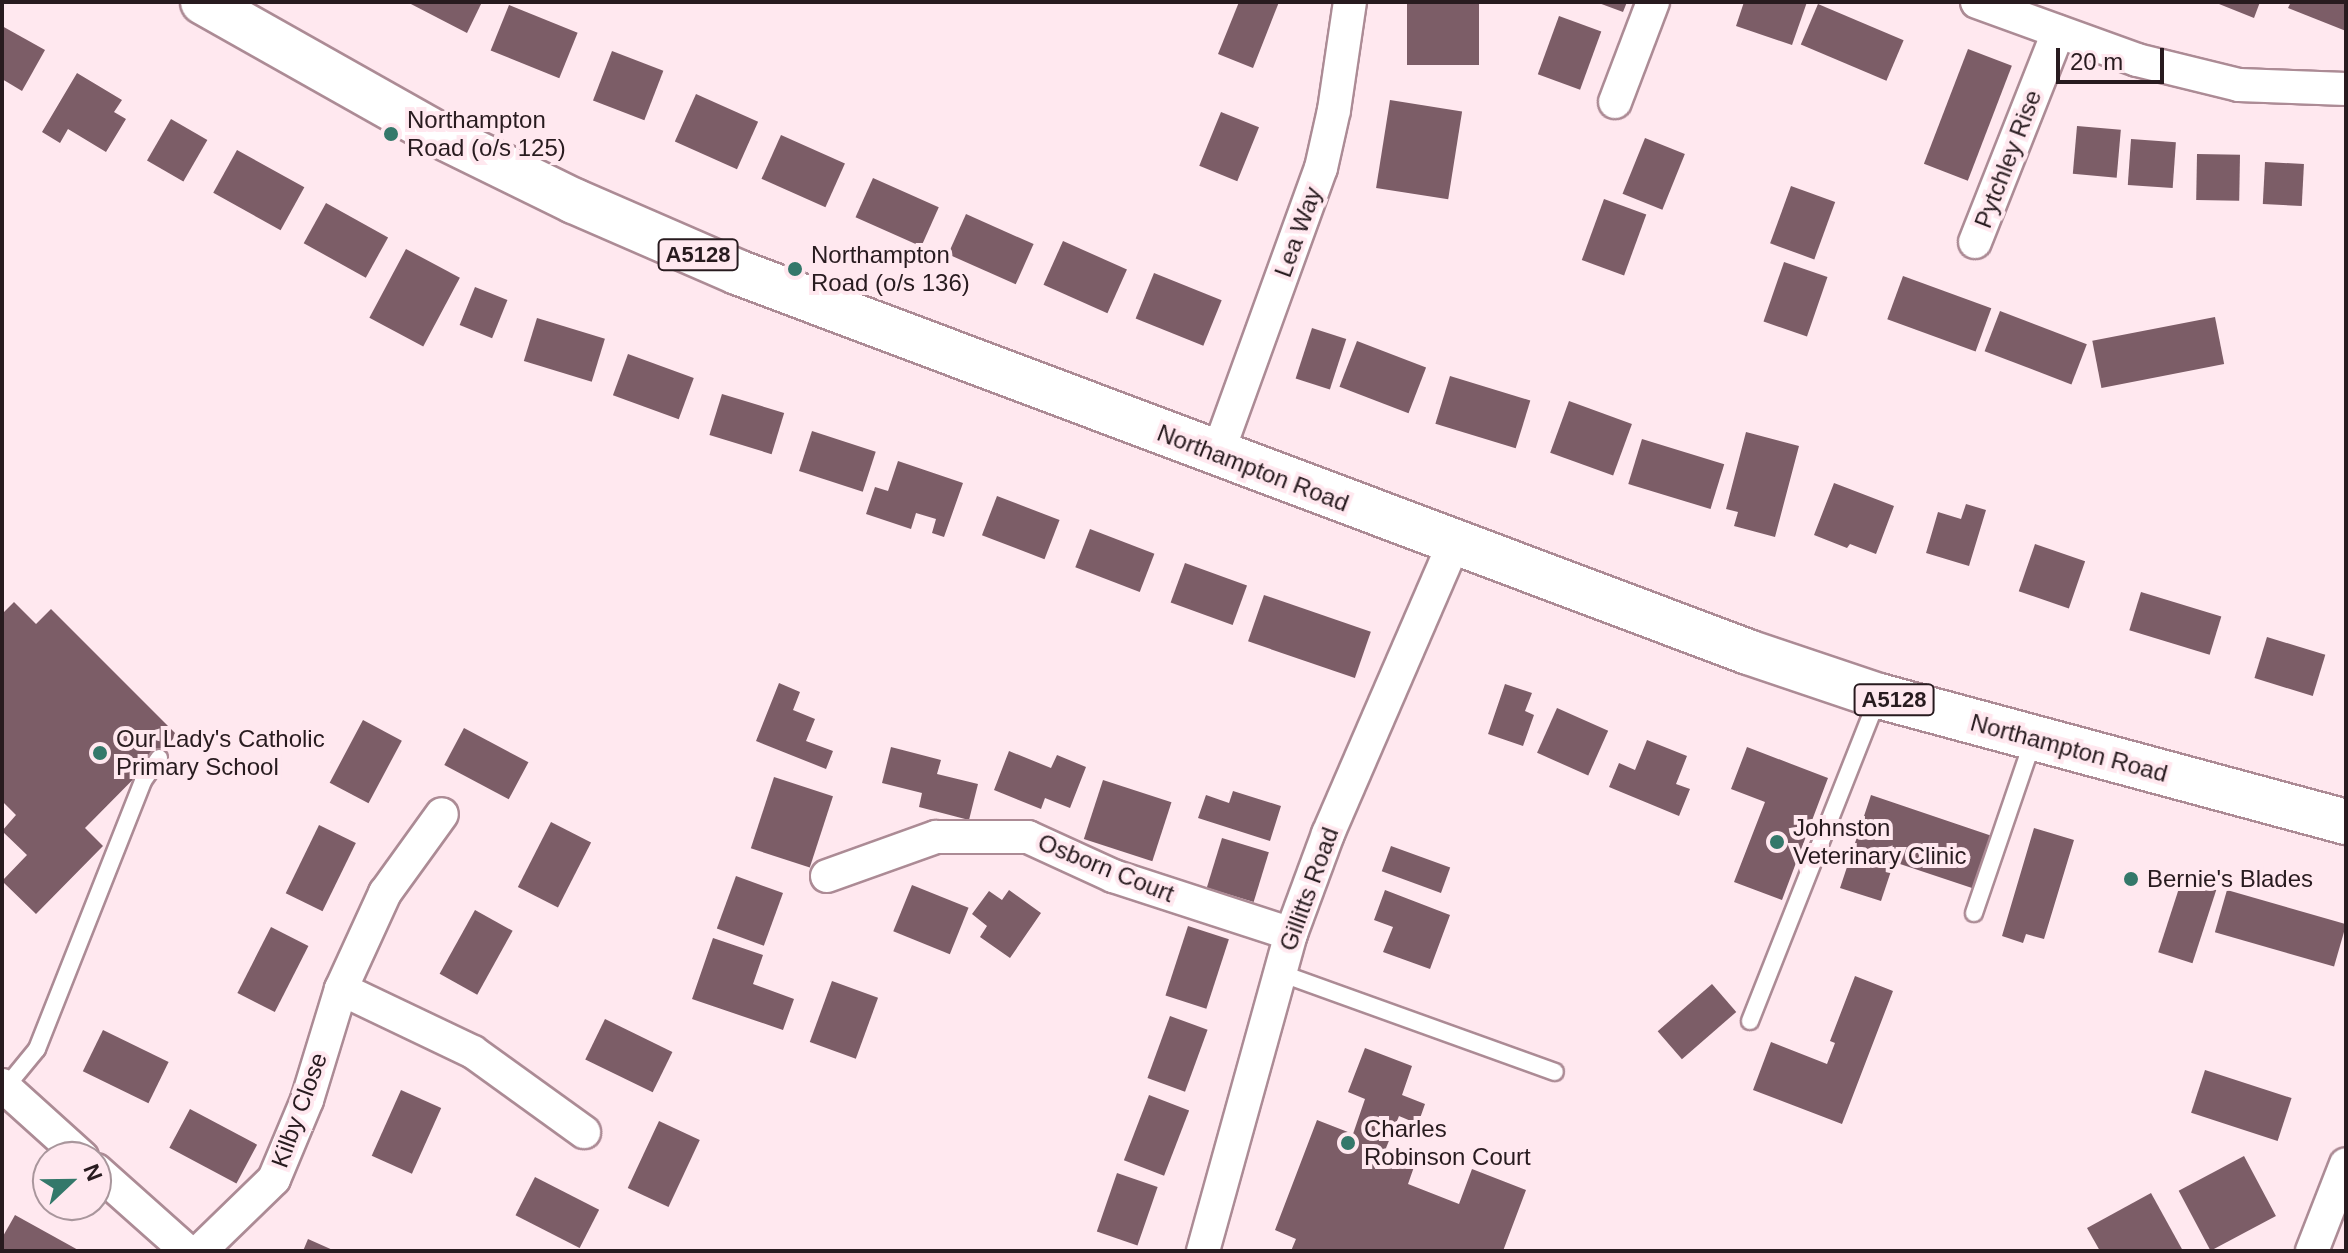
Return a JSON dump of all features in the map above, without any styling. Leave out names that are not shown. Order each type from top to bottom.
[{"type":"main road","name":"Northampton Road","points":[[203,2],[437,134],[574,201],[737,272],[1704,636],[1879,696],[2346,822]]},
{"type":"street","name":"Lea Way","points":[[1217,455],[1321,168],[1334,110],[1350,2]]},
{"type":"street","points":[[1615,102],[1653,2]]},
{"type":"street","points":[[1977,2],[2137,60],[2239,85],[2346,89]]},
{"type":"street","name":"Pytchley Rise","points":[[1975,242],[2058,32]]},
{"type":"street","name":"Gillitts Road","points":[[1203,1251],[1291,934],[1328,834],[1455,541]]},
{"type":"street","name":"Kilby Close","points":[[200,1251],[274,1179],[307,1100],[341,989],[385,893],[442,814]]},
{"type":"street","name":"Osborn Court","points":[[827,876],[936,837],[1028,837],[1113,876],[1291,934]]},
{"type":"street","points":[[341,989],[473,1052],[584,1132]]},
{"type":"street","points":[[3,1086],[64,1141]]},
{"type":"street","points":[[2312,1251],[2346,1164]]},
{"type":"street","points":[[112,1184],[187,1251]]},
{"type":"lane","points":[[1750,1021],[1879,696]]},
{"type":"lane","points":[[1974,913],[2033,739]]},
{"type":"lane","points":[[3,1086],[37,1049],[143,781],[159,758]]},
{"type":"lane","points":[[1280,973],[1555,1072]]},
{"type":"building","points":[[407,2],[482,2],[467,33]]},
{"type":"building","points":[[1239,2],[1279,2],[1253,68],[1218,54]]},
{"type":"building","points":[[1407,2],[1479,2],[1479,65],[1407,65]]},
{"type":"building","points":[[1596,2],[1627,2],[1623,12]]},
{"type":"building","points":[[1744,2],[1807,2],[1792,45],[1736,26]]},
{"type":"building","points":[[2214,2],[2260,2],[2254,18]]},
{"type":"building","points":[[2291,2],[2346,2],[2346,31],[2288,8]]},
{"type":"building","points":[[1818,4],[1904,40],[1886,81],[1801,45]]},
{"type":"building","points":[[509,5],[578,33],[559,78],[491,50]]},
{"type":"building","points":[[1559,16],[1601,31],[1580,90],[1538,74]]},
{"type":"building","points":[[2,26],[45,50],[22,91],[2,79]]},
{"type":"building","points":[[1968,49],[2012,66],[1968,181],[1924,164]]},
{"type":"building","points":[[612,51],[663,71],[644,120],[593,100]]},
{"type":"building","points":[[77,73],[122,100],[114,112],[126,119],[106,152],[68,129],[60,143],[42,132]]},
{"type":"building","points":[[696,94],[758,122],[737,169],[675,142]]},
{"type":"building","points":[[1390,100],[1462,111],[1448,199],[1376,188]]},
{"type":"building","points":[[1221,112],[1259,127],[1237,181],[1199,166]]},
{"type":"building","points":[[171,119],[207,140],[183,182],[147,161]]},
{"type":"building","points":[[2077,126],[2121,130],[2117,178],[2073,174]]},
{"type":"building","points":[[781,135],[845,163],[825,207],[761,179]]},
{"type":"building","points":[[1645,138],[1685,154],[1662,210],[1623,194]]},
{"type":"building","points":[[2131,139],[2176,142],[2173,188],[2128,185]]},
{"type":"building","points":[[237,150],[304,187],[281,230],[213,193]]},
{"type":"building","points":[[2197,154],[2240,155],[2239,201],[2196,200]]},
{"type":"building","points":[[2265,162],[2304,164],[2302,206],[2263,204]]},
{"type":"building","points":[[873,178],[939,207],[921,247],[856,217]]},
{"type":"building","points":[[1791,186],[1835,202],[1814,259],[1770,243]]},
{"type":"building","points":[[1604,199],[1646,214],[1624,275],[1582,260]]},
{"type":"building","points":[[326,203],[388,237],[366,278],[304,243]]},
{"type":"building","points":[[966,214],[1034,244],[1016,284],[948,254]]},
{"type":"building","points":[[1063,241],[1127,269],[1107,313],[1043,285]]},
{"type":"building","points":[[406,249],[460,278],[423,347],[369,318]]},
{"type":"building","points":[[1784,262],[1827,277],[1807,337],[1763,322]]},
{"type":"building","points":[[1154,273],[1222,300],[1203,346],[1136,318]]},
{"type":"building","points":[[1903,276],[1991,308],[1976,351],[1887,319]]},
{"type":"building","points":[[475,287],[507,300],[492,338],[460,325]]},
{"type":"building","points":[[2000,311],[2087,344],[2071,384],[1985,351]]},
{"type":"building","points":[[2215,317],[2224,364],[2101,388],[2092,341]]},
{"type":"building","points":[[537,318],[605,339],[592,382],[524,361]]},
{"type":"building","points":[[1312,328],[1346,339],[1330,390],[1296,378]]},
{"type":"building","points":[[1357,341],[1426,368],[1409,413],[1339,387]]},
{"type":"building","points":[[628,354],[694,378],[679,419],[613,395]]},
{"type":"building","points":[[1450,376],[1530,401],[1516,448],[1435,424]]},
{"type":"building","points":[[722,394],[784,413],[772,454],[709,435]]},
{"type":"building","points":[[1569,401],[1632,424],[1613,476],[1550,453]]},
{"type":"building","points":[[812,431],[876,452],[863,492],[799,471]]},
{"type":"building","points":[[1746,432],[1799,446],[1775,537],[1734,526],[1738,512],[1726,509]]},
{"type":"building","points":[[1642,439],[1724,464],[1711,509],[1628,484]]},
{"type":"building","points":[[898,461],[963,483],[944,537],[932,533],[936,519],[916,513],[911,529],[866,514],[875,487],[888,491]]},
{"type":"building","points":[[1834,483],[1894,506],[1876,554],[1850,544],[1847,548],[1814,535]]},
{"type":"building","points":[[997,496],[1060,520],[1044,559],[982,535]]},
{"type":"building","points":[[1966,504],[1986,510],[1969,566],[1926,553],[1938,512],[1961,519]]},
{"type":"building","points":[[1090,529],[1154,554],[1140,592],[1075,567]]},
{"type":"building","points":[[2035,544],[2085,561],[2069,609],[2019,591]]},
{"type":"building","points":[[1185,563],[1247,586],[1233,625],[1171,602]]},
{"type":"building","points":[[2141,592],[2221,617],[2210,655],[2129,630]]},
{"type":"building","points":[[1264,595],[1371,632],[1355,678],[1248,641]]},
{"type":"building","points":[[14,602],[36,624],[51,609],[177,735],[85,828],[103,846],[36,914],[2,881],[27,855],[2,831],[16,815],[2,801],[2,614]]},
{"type":"building","points":[[2267,637],[2325,655],[2313,696],[2254,678]]},
{"type":"building","points":[[779,683],[800,692],[793,710],[815,719],[806,741],[833,751],[826,769],[756,741]]},
{"type":"building","points":[[1505,684],[1532,693],[1525,711],[1534,715],[1523,746],[1488,734]]},
{"type":"building","points":[[1557,708],[1608,731],[1588,776],[1537,753]]},
{"type":"building","points":[[363,720],[402,741],[369,803],[330,783]]},
{"type":"building","points":[[464,728],[528,762],[509,799],[444,765]]},
{"type":"building","points":[[1647,740],[1687,756],[1676,784],[1690,789],[1679,816],[1609,787],[1619,763],[1635,770]]},
{"type":"building","points":[[891,747],[941,760],[937,774],[978,784],[969,820],[919,807],[922,793],[882,783]]},
{"type":"building","name":"Johnston Veterinary Clinic","points":[[1747,747],[1828,778],[1782,900],[1734,882],[1765,802],[1731,789]]},
{"type":"building","points":[[1009,751],[1051,768],[1057,755],[1086,767],[1070,808],[1045,798],[1041,809],[994,790]]},
{"type":"building","points":[[774,777],[833,796],[810,867],[751,848]]},
{"type":"building","points":[[1103,780],[1171,802],[1152,861],[1084,839]]},
{"type":"building","points":[[1233,791],[1281,806],[1270,841],[1198,818],[1206,795],[1229,803]]},
{"type":"building","points":[[1871,795],[1995,837],[1978,890],[1894,862],[1881,901],[1840,888]]},
{"type":"building","points":[[551,822],[591,842],[558,907],[518,887]]},
{"type":"building","points":[[319,825],[356,843],[323,911],[286,893]]},
{"type":"building","points":[[2034,828],[2074,840],[2044,939],[2026,934],[2023,943],[2002,936]]},
{"type":"building","points":[[1222,838],[1269,852],[1254,902],[1207,888]]},
{"type":"building","points":[[1391,846],[1450,868],[1441,893],[1382,871]]},
{"type":"building","points":[[736,876],[783,893],[764,946],[717,929]]},
{"type":"building","points":[[2182,879],[2216,890],[2192,963],[2158,952]]},
{"type":"building","points":[[912,885],[969,908],[950,954],[893,931]]},
{"type":"building","points":[[1009,890],[1041,913],[1010,958],[980,937],[987,926],[972,914],[989,891],[1002,900]]},
{"type":"building","points":[[1385,890],[1450,915],[1430,969],[1383,952],[1393,927],[1374,920]]},
{"type":"building","points":[[2227,890],[2346,924],[2334,966],[2215,932]]},
{"type":"building","points":[[475,910],[513,931],[477,995],[440,974]]},
{"type":"building","points":[[1188,926],[1229,939],[1206,1009],[1165,995]]},
{"type":"building","points":[[271,927],[308,946],[275,1012],[237,993]]},
{"type":"building","points":[[713,938],[763,955],[753,984],[794,999],[783,1030],[692,999]]},
{"type":"building","points":[[1855,976],[1893,991],[1842,1124],[1753,1090],[1771,1042],[1827,1064],[1835,1043],[1830,1041]]},
{"type":"building","points":[[832,981],[878,998],[856,1059],[810,1042]]},
{"type":"building","points":[[1712,984],[1736,1012],[1682,1059],[1658,1031]]},
{"type":"building","points":[[1170,1016],[1208,1030],[1185,1092],[1147,1078]]},
{"type":"building","points":[[605,1019],[672,1052],[653,1092],[585,1059]]},
{"type":"building","points":[[103,1030],[169,1062],[148,1103],[83,1071]]},
{"type":"building","name":"Charles Robinson Court","points":[[1365,1048],[1412,1066],[1402,1095],[1425,1104],[1418,1124],[1399,1116],[1384,1153],[1415,1164],[1408,1184],[1459,1204],[1472,1169],[1526,1190],[1503,1251],[1291,1251],[1296,1239],[1275,1230],[1317,1120],[1353,1134],[1365,1099],[1348,1092]]},
{"type":"building","points":[[2205,1070],[2292,1098],[2278,1141],[2191,1113]]},
{"type":"building","points":[[401,1090],[441,1108],[412,1174],[372,1156]]},
{"type":"building","points":[[1149,1095],[1189,1110],[1164,1176],[1124,1160]]},
{"type":"building","points":[[190,1109],[257,1145],[236,1184],[169,1148]]},
{"type":"building","points":[[659,1121],[700,1140],[669,1207],[628,1188]]},
{"type":"building","points":[[2244,1156],[2276,1216],[2211,1251],[2179,1191]]},
{"type":"building","points":[[1117,1173],[1158,1187],[1137,1246],[1097,1232]]},
{"type":"building","points":[[535,1177],[599,1210],[580,1248],[515,1215]]},
{"type":"building","points":[[2151,1193],[2183,1251],[2100,1251],[2087,1228]]},
{"type":"building","points":[[15,1215],[80,1251],[2,1251],[2,1238]]},
{"type":"building","points":[[308,1239],[335,1251],[303,1251]]},
{"type":"place","name":"Northampton Road (o/s 125)","points":[[391,134]]},
{"type":"place","name":"Northampton Road (o/s 136)","points":[[795,269]]},
{"type":"place","name":"Our Lady's Catholic Primary School","points":[[100,753]]},
{"type":"place","name":"Johnston Veterinary Clinic","points":[[1777,842]]},
{"type":"place","name":"Bernie's Blades","points":[[2131,879]]},
{"type":"place","name":"Charles Robinson Court","points":[[1348,1143]]}]
